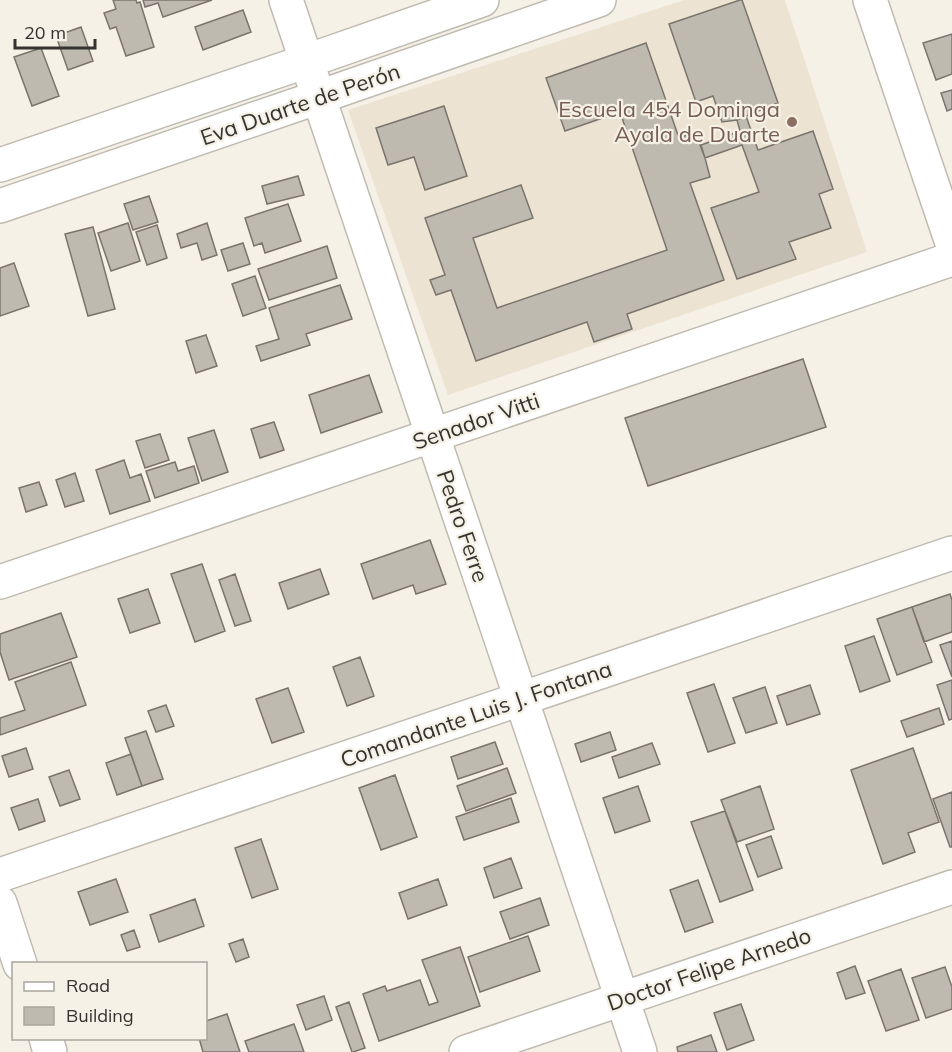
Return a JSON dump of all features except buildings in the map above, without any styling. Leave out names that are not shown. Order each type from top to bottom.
[{"type":"street","name":"Pedro Ferre","points":[[286,0],[640,1052]]},
{"type":"street","name":"Eva Duarte de Perón","points":[[0,165],[482,0]]},
{"type":"street","name":"Eva Duarte de Perón","points":[[0,206],[599,0]]},
{"type":"street","points":[[870,0],[952,243]]},
{"type":"street","name":"Senador Vitti","points":[[0,582],[952,259]]},
{"type":"street","name":"Comandante Luis J. Fontana","points":[[0,875],[952,553]]},
{"type":"street","name":"Doctor Felipe Arnedo","points":[[466,1052],[952,887]]},
{"type":"street","points":[[0,903],[21,962]]},
{"type":"shaded area","points":[[684,0],[785,0],[867,252],[448,395],[348,110]]},
{"type":"place","name":"Escuela 454 Dominga Ayala de Duarte","points":[[792,122]]}]
